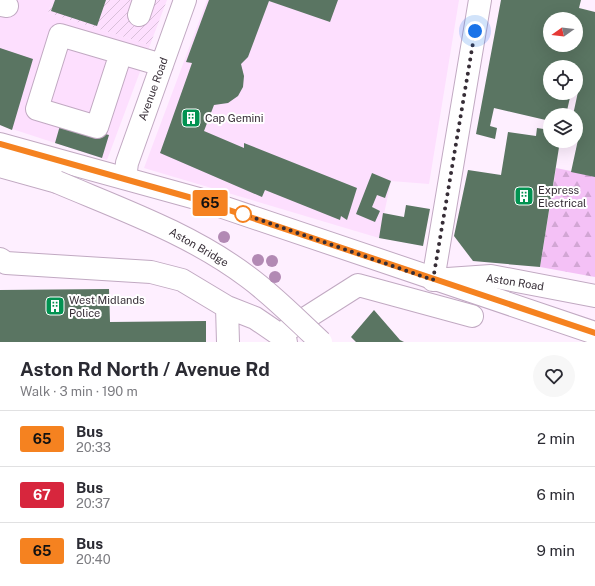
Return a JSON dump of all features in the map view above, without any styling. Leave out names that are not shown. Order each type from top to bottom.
[{"type":"main road","name":"Avenue Road","points":[[125,178],[127,163],[185,0]]},
{"type":"main road","points":[[433,280],[478,0]]},
{"type":"main road","points":[[121,53],[97,127],[37,109],[60,35],[162,65]]},
{"type":"main road","points":[[0,144],[199,200],[433,280],[595,333]]},
{"type":"main road","name":"Aston Bridge","points":[[0,166],[57,182],[170,229],[248,277],[321,342]]},
{"type":"main road","points":[[0,259],[6,263],[151,272],[182,280],[203,295],[227,307],[255,318],[283,338],[358,285],[472,316]]},
{"type":"main road","name":"Aston Road","points":[[433,280],[491,276],[595,296]]},
{"type":"main road","points":[[227,307],[228,342]]},
{"type":"shaded area","points":[[0,0],[52,0],[48,13],[150,45],[107,160],[0,125]]},
{"type":"shaded area","points":[[52,0],[167,0],[150,45],[48,13]]},
{"type":"shaded area","name":"Cap Gemini","points":[[207,0],[459,0],[429,184],[391,181],[379,238],[144,168]]},
{"type":"green space","points":[[556,168],[595,176],[595,277],[540,267]]},
{"type":"building","points":[[55,0],[106,0],[97,26],[51,11]]},
{"type":"building","name":"Cap Gemini","points":[[209,0],[338,0],[330,22],[269,1],[248,57],[241,64],[244,76],[243,87],[238,96],[228,103],[214,105],[204,131],[244,148],[244,143],[357,188],[347,220],[341,216],[340,220],[265,190],[262,197],[160,153],[192,63],[186,62]]},
{"type":"building","points":[[501,0],[581,0],[579,8],[595,12],[595,177],[571,172],[576,148],[583,148],[583,108],[575,108],[576,100],[583,100],[583,60],[543,60],[543,100],[569,100],[568,108],[543,108],[543,119],[494,108],[490,126],[497,128],[495,139],[476,134]]},
{"type":"building","points":[[0,48],[33,59],[12,130],[0,125]]},
{"type":"building","points":[[61,122],[109,135],[102,158],[55,143]]},
{"type":"building","name":"Express Electrical","points":[[537,128],[543,129],[543,148],[559,148],[540,267],[473,261],[454,236],[468,170],[501,175],[508,132],[536,136]]},
{"type":"building","points":[[372,173],[391,181],[385,198],[377,195],[372,207],[380,211],[375,222],[356,214]]},
{"type":"building","points":[[406,205],[430,209],[423,246],[379,238],[383,213],[404,217]]},
{"type":"building","name":"West Midlands Police","points":[[109,289],[110,322],[206,321],[206,342],[0,342],[0,290]]},
{"type":"building","points":[[374,310],[400,340],[404,342],[356,342],[351,337]]},
{"type":"bus line","name":"65","points":[[0,144],[199,200],[341,247],[433,280],[595,333]]},
{"type":"place","name":"Cap Gemini","points":[[191,118]]},
{"type":"place","name":"Express Electrical","points":[[524,196]]},
{"type":"place","name":"West Midlands Police","points":[[55,306]]},
{"type":"route","points":[[243,214],[433,280],[475,31]]}]
